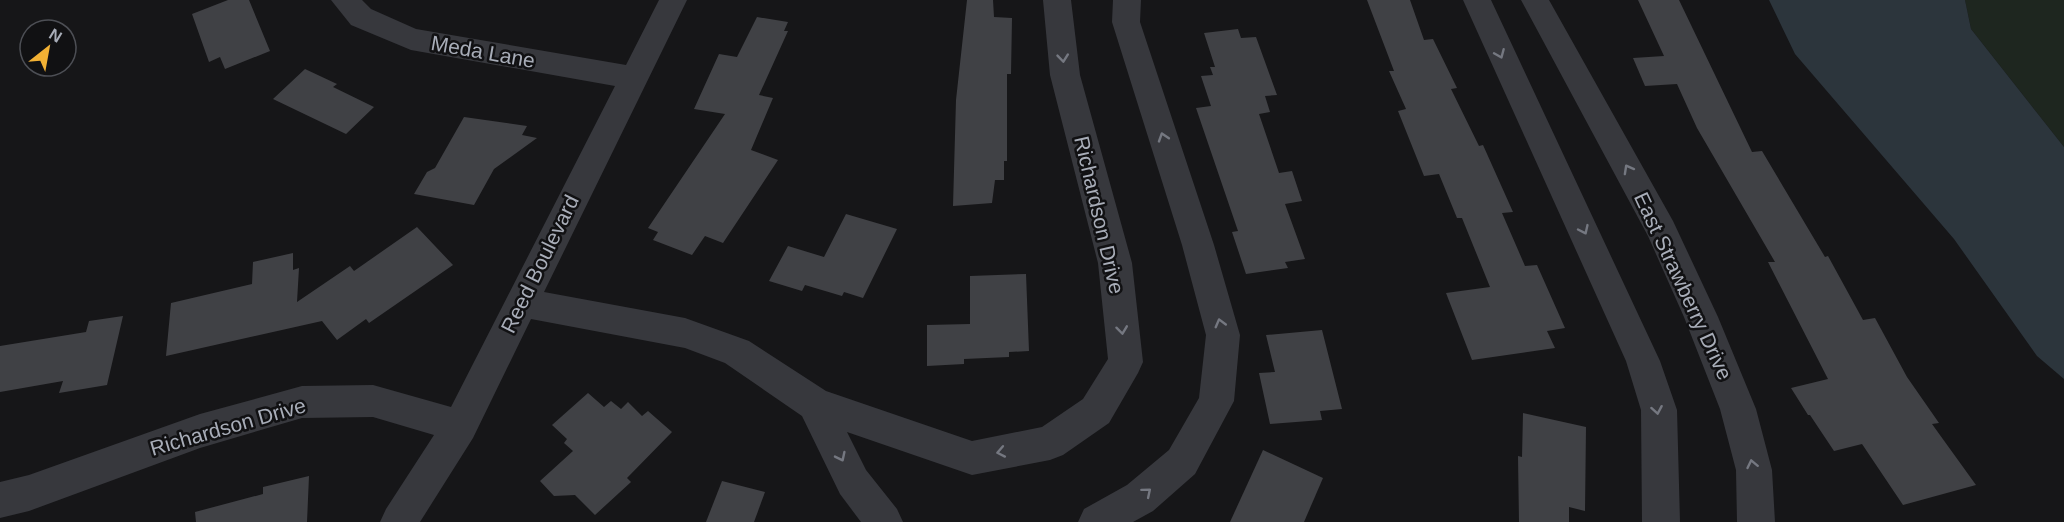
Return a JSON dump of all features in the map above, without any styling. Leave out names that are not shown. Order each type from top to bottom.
[{"type":"street","name":"Meda Lane","points":[[345,0],[361,17],[411,39],[633,78]]},
{"type":"street","name":"Reed Boulevard","points":[[399,522],[460,426],[673,0]]},
{"type":"street","name":"Richardson Drive","points":[[521,302],[685,333],[737,352],[815,404],[972,458],[1050,443],[1096,411],[1126,362],[1115,263],[1065,75],[1057,0]]},
{"type":"street","points":[[1097,522],[1140,498],[1182,462],[1216,401],[1223,335],[1198,245],[1126,22],[1128,0]]},
{"type":"street","points":[[1477,0],[1643,361],[1659,410],[1661,522]]},
{"type":"street","name":"East Strawberry Drive","points":[[1535,0],[1662,231],[1701,317],[1738,409],[1754,470],[1756,522]]},
{"type":"street","name":"Richardson Drive","points":[[0,500],[29,493],[200,431],[302,402],[373,401],[460,426]]},
{"type":"street","points":[[815,404],[853,482],[884,522]]},
{"type":"shaded area","points":[[1769,0],[1965,0],[1971,29],[2064,147],[2064,379],[2037,356],[1954,239],[1795,54]]},
{"type":"shaded area","points":[[1965,0],[2064,0],[2064,147],[1971,29]]},
{"type":"building","points":[[228,0],[249,0],[270,51],[225,69],[220,57],[209,62],[192,14]]},
{"type":"building","points":[[967,0],[993,0],[994,17],[1012,18],[1011,74],[1007,74],[1007,161],[1004,161],[1004,180],[995,180],[992,203],[953,206],[956,100]]},
{"type":"building","points":[[1367,0],[1410,0],[1424,40],[1433,39],[1457,88],[1451,89],[1479,146],[1483,145],[1513,212],[1502,213],[1525,266],[1537,265],[1565,328],[1547,331],[1555,348],[1472,360],[1446,293],[1490,287],[1462,218],[1457,218],[1439,174],[1424,176],[1398,111],[1406,109],[1389,71],[1394,71]]},
{"type":"building","points":[[1638,0],[1679,0],[1752,152],[1762,151],[1825,257],[1828,256],[1863,320],[1875,318],[1907,377],[1939,423],[1932,424],[1976,485],[1903,505],[1862,444],[1834,451],[1808,415],[1791,388],[1828,379],[1768,262],[1775,262],[1697,128],[1677,84],[1645,86],[1633,58],[1664,56]]},
{"type":"building","points":[[757,17],[788,22],[784,31],[788,31],[759,95],[773,98],[751,150],[778,160],[723,243],[705,236],[692,255],[653,240],[658,232],[648,228],[725,114],[694,109],[719,54],[737,57]]},
{"type":"building","points":[[1238,29],[1241,38],[1256,37],[1277,95],[1265,96],[1270,112],[1259,114],[1279,173],[1292,171],[1302,201],[1285,204],[1305,259],[1285,262],[1288,268],[1246,274],[1232,232],[1238,231],[1196,108],[1211,106],[1201,76],[1213,75],[1210,67],[1215,67],[1204,33]]},
{"type":"building","points":[[305,69],[337,84],[333,87],[374,107],[346,134],[273,99]]},
{"type":"building","points":[[464,117],[527,126],[522,135],[537,138],[494,169],[474,205],[414,194],[427,172],[435,168]]},
{"type":"building","points":[[846,214],[897,229],[863,298],[844,292],[842,296],[805,285],[802,291],[769,281],[788,246],[824,257]]},
{"type":"building","points":[[417,227],[453,265],[369,323],[366,319],[337,340],[322,321],[166,356],[171,303],[252,284],[253,262],[293,253],[293,270],[299,268],[297,302],[350,266],[354,271]]},
{"type":"building","points":[[1026,274],[1029,351],[1009,352],[1009,357],[964,359],[964,364],[927,366],[927,325],[970,324],[970,276]]},
{"type":"building","points":[[123,316],[107,385],[59,393],[63,381],[0,392],[0,346],[86,332],[89,321]]},
{"type":"building","points":[[1322,330],[1342,409],[1320,411],[1322,420],[1270,424],[1259,373],[1275,372],[1266,335]]},
{"type":"building","points":[[588,393],[604,407],[611,401],[621,409],[628,402],[642,416],[648,411],[672,432],[627,478],[631,482],[595,515],[575,495],[554,496],[540,481],[573,451],[564,443],[567,439],[552,425]]},
{"type":"building","points":[[1523,413],[1586,427],[1585,511],[1569,507],[1569,522],[1519,522],[1518,456],[1522,457]]},
{"type":"building","points":[[1263,450],[1323,478],[1304,522],[1230,522]]},
{"type":"building","points":[[309,476],[307,522],[196,522],[195,512],[263,494],[263,487]]},
{"type":"building","points":[[722,481],[765,492],[754,522],[706,522]]}]
